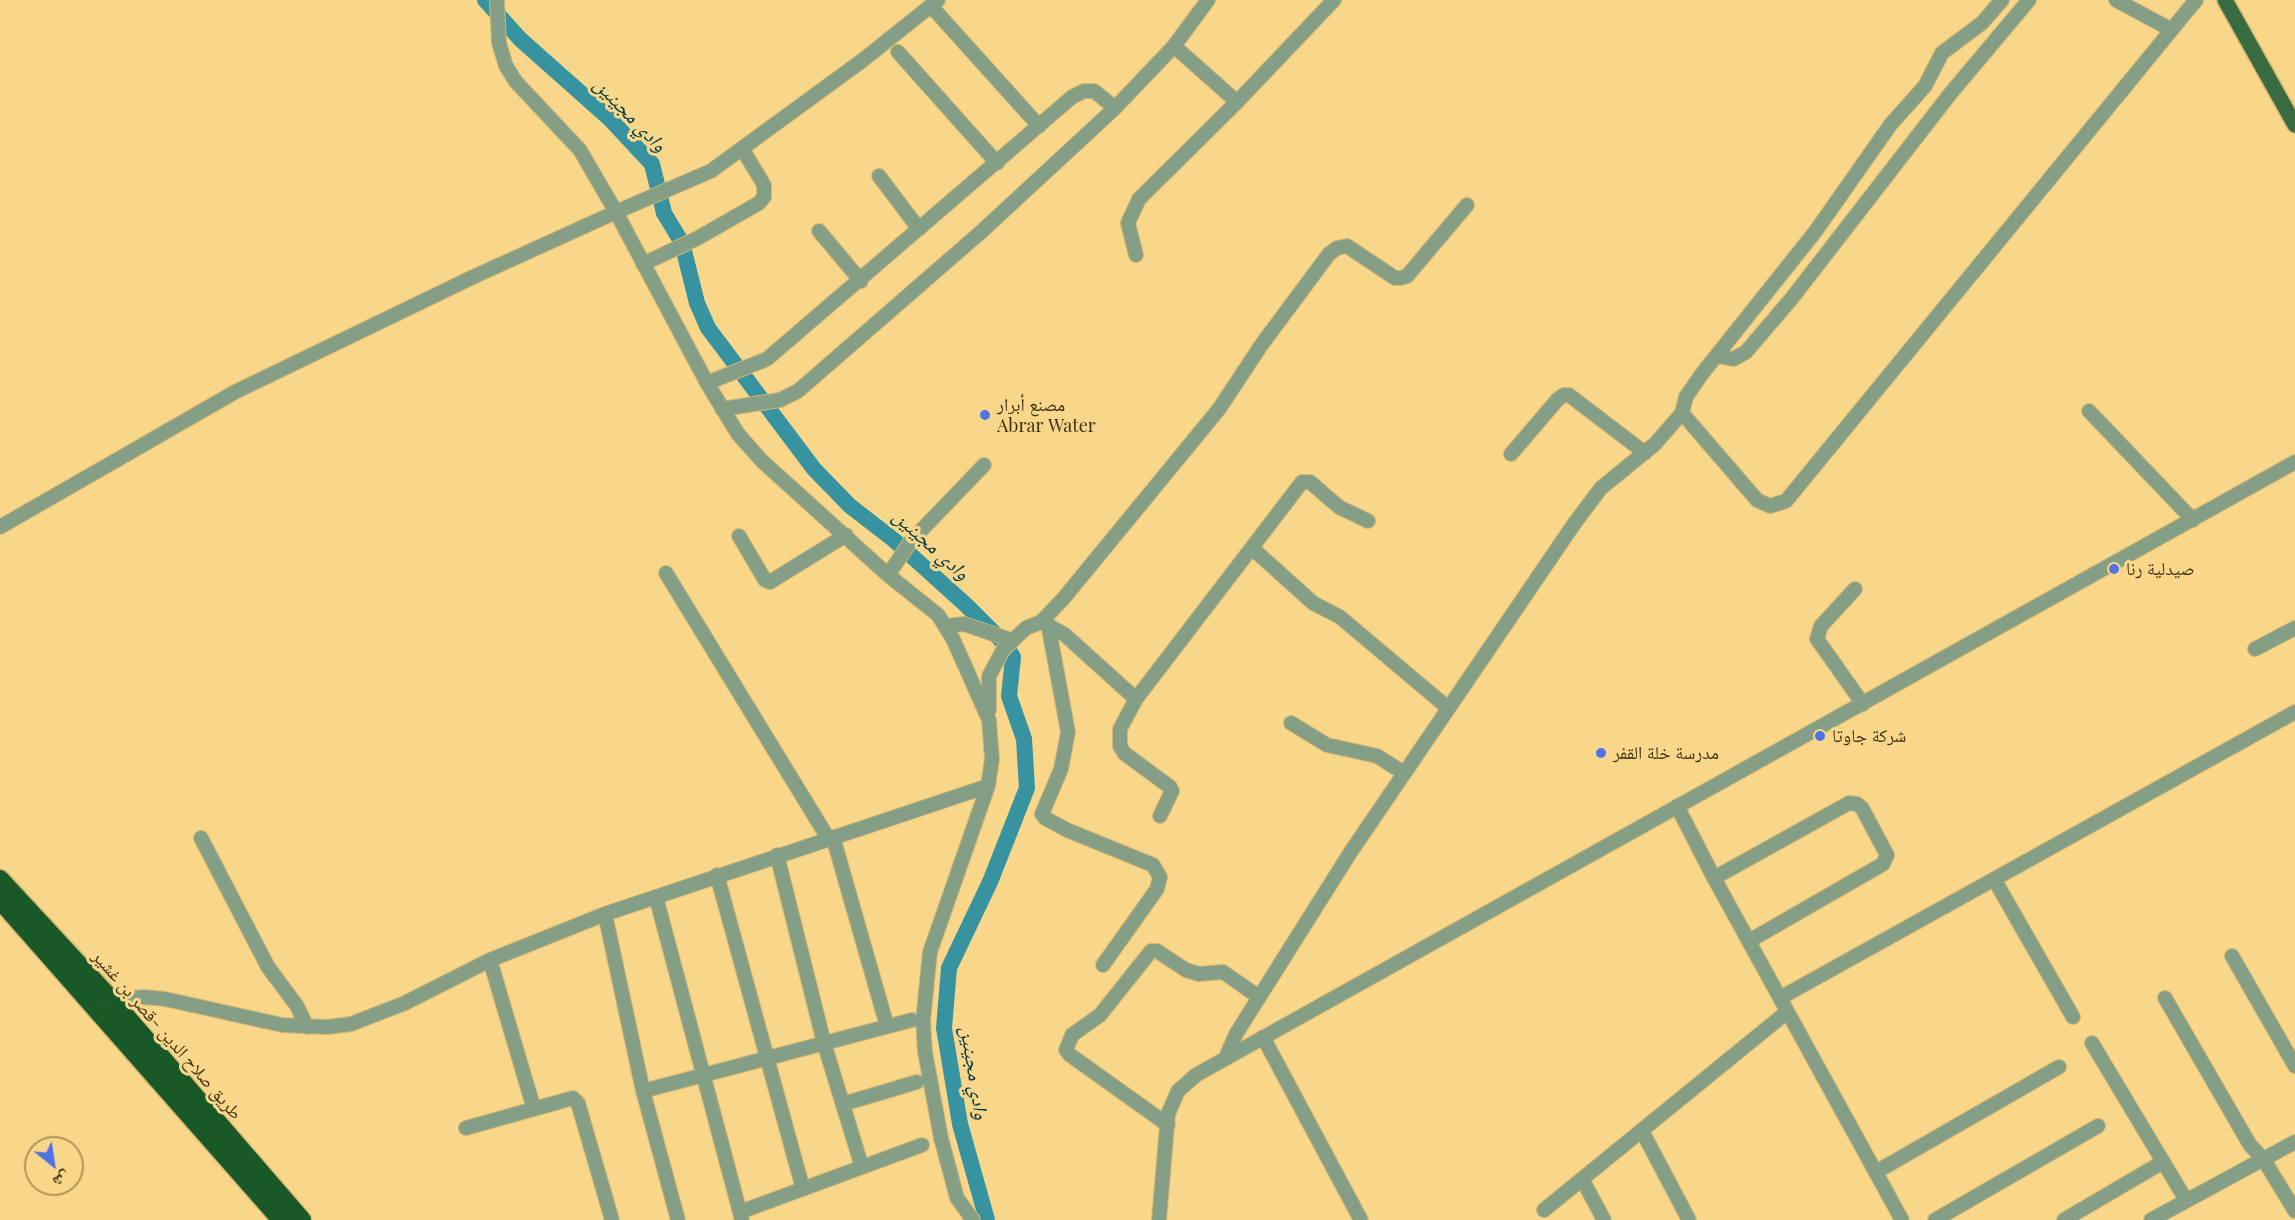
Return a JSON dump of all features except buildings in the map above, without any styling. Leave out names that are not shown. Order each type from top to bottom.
[{"type":"highway","name":"طريق صلاح الدين -قصر بن غشير","points":[[0,879],[112,1000],[302,1220]]},
{"type":"highway","points":[[0,900],[281,1220]]},
{"type":"main road","points":[[2225,0],[2295,125]]},
{"type":"street","points":[[497,0],[499,43],[506,66],[516,82],[579,150],[616,212],[707,383],[738,434],[762,461],[846,535],[891,570],[931,609],[945,626],[989,720]]},
{"type":"street","points":[[722,409],[780,400],[798,391],[902,302],[1115,108],[1174,46],[1208,0]]},
{"type":"street","points":[[1136,255],[1128,223],[1139,199],[1237,102],[1334,0]]},
{"type":"street","points":[[1226,1057],[1236,1034],[1259,997],[1404,773],[1601,488],[1645,453],[1682,413],[1686,397],[1815,232],[1891,124],[1925,86],[1942,53],[1983,23],[2002,0]]},
{"type":"street","points":[[1718,356],[1732,359],[1746,352],[1792,298],[1950,94],[2029,0]]},
{"type":"street","points":[[2116,0],[2170,29]]},
{"type":"street","points":[[1682,413],[1757,500],[1770,506],[1786,501],[1932,326],[2170,29],[2196,0]]},
{"type":"street","points":[[0,527],[236,392],[463,282],[711,171],[743,150],[935,3],[1039,126]]},
{"type":"street","points":[[1174,46],[1237,102]]},
{"type":"street","points":[[898,52],[997,163]]},
{"type":"street","points":[[707,383],[749,369],[767,359],[861,281],[1072,97],[1084,91],[1094,91],[1115,108]]},
{"type":"street","points":[[643,264],[698,238],[751,208],[764,197],[765,185],[743,150]]},
{"type":"street","points":[[879,176],[919,229]]},
{"type":"street","points":[[973,1220],[957,1198],[946,1158],[925,1052],[922,1021],[930,952],[988,786],[992,759],[987,686],[994,663],[1007,645],[1026,628],[1044,623],[1219,409],[1262,344],[1329,254],[1337,248],[1347,246],[1395,278],[1401,279],[1407,276],[1467,205]]},
{"type":"street","points":[[819,231],[861,281]]},
{"type":"street","points":[[1511,454],[1564,395],[1569,395],[1645,453]]},
{"type":"street","points":[[2089,411],[2193,520]]},
{"type":"street","points":[[1159,1220],[1167,1125],[1172,1103],[1178,1091],[1196,1075],[2295,462]]},
{"type":"street","points":[[891,570],[911,541],[984,465]]},
{"type":"street","points":[[1160,816],[1172,791],[1170,787],[1124,753],[1119,746],[1120,729],[1136,699],[1302,482],[1307,480],[1339,507],[1368,521]]},
{"type":"street","points":[[739,536],[765,580],[770,582],[846,535]]},
{"type":"street","points":[[1252,548],[1313,603],[1340,617],[1448,708]]},
{"type":"street","points":[[666,573],[830,837],[887,1026]]},
{"type":"street","points":[[1855,588],[1821,626],[1816,639],[1863,704]]},
{"type":"street","points":[[1044,623],[1064,634],[1136,699]]},
{"type":"street","points":[[1044,623],[1068,732],[1061,769],[1042,814],[1067,830],[1153,865],[1160,877],[1157,889],[1103,965]]},
{"type":"street","points":[[945,626],[964,624],[992,633],[1007,645]]},
{"type":"street","points":[[2255,649],[2295,628]]},
{"type":"street","points":[[1780,998],[2295,712]]},
{"type":"street","points":[[1291,723],[1327,745],[1377,756],[1404,773]]},
{"type":"street","points":[[112,1000],[144,996],[165,999],[282,1025],[307,1027],[351,1024],[377,1016],[490,960],[605,914],[988,786]]},
{"type":"street","points":[[1714,878],[1849,803],[1857,804],[1862,808],[1887,855],[1883,864],[1749,941]]},
{"type":"street","points":[[1677,806],[1714,878],[1902,1220]]},
{"type":"street","points":[[201,838],[268,967],[297,1006],[307,1027]]},
{"type":"street","points":[[777,855],[824,1043],[862,1167]]},
{"type":"street","points":[[717,875],[802,1189]]},
{"type":"street","points":[[1994,879],[2073,1017]]},
{"type":"street","points":[[656,897],[741,1216],[802,1189],[922,1145]]},
{"type":"street","points":[[605,914],[643,1091],[678,1220]]},
{"type":"street","points":[[1167,1125],[1070,1055],[1066,1050],[1072,1035],[1100,1015],[1151,951],[1157,951],[1186,970],[1199,974],[1223,972],[1259,997]]},
{"type":"street","points":[[2232,956],[2295,1066]]},
{"type":"street","points":[[490,960],[534,1109]]},
{"type":"street","points":[[2165,998],[2250,1145],[2264,1160],[2295,1212]]},
{"type":"street","points":[[1544,1210],[1787,1012]]},
{"type":"street","points":[[643,1091],[912,1020]]},
{"type":"street","points":[[1263,1037],[1362,1220]]},
{"type":"street","points":[[2092,1043],[2186,1200]]},
{"type":"street","points":[[1876,1172],[2059,1067]]},
{"type":"street","points":[[843,1104],[917,1082]]},
{"type":"street","points":[[466,1128],[570,1098],[578,1103],[612,1220]]},
{"type":"street","points":[[1935,1220],[2098,1126]]},
{"type":"street","points":[[1642,1131],[1689,1220]]},
{"type":"street","points":[[2151,1220],[2295,1142]]},
{"type":"street","points":[[2064,1220],[2163,1162]]},
{"type":"street","points":[[1582,1179],[1604,1220]]},
{"type":"waterway","name":"وادي مجينين","points":[[485,0],[520,39],[610,119],[652,164],[664,213],[682,243],[697,303],[708,328],[814,469],[850,506],[894,540],[966,605],[1003,642],[1013,657],[1009,696],[1024,739],[1027,788],[990,882],[949,968],[944,1028],[960,1124],[987,1220]]},
{"type":"place","name":"مصنع أبرار Abrar Water","points":[[985,415]]},
{"type":"place","name":"صيدلية رنا","points":[[2114,569]]},
{"type":"place","name":"شركة جاوتا","points":[[1820,736]]},
{"type":"place","name":"مدرسة خلة القفر","points":[[1601,753]]}]
